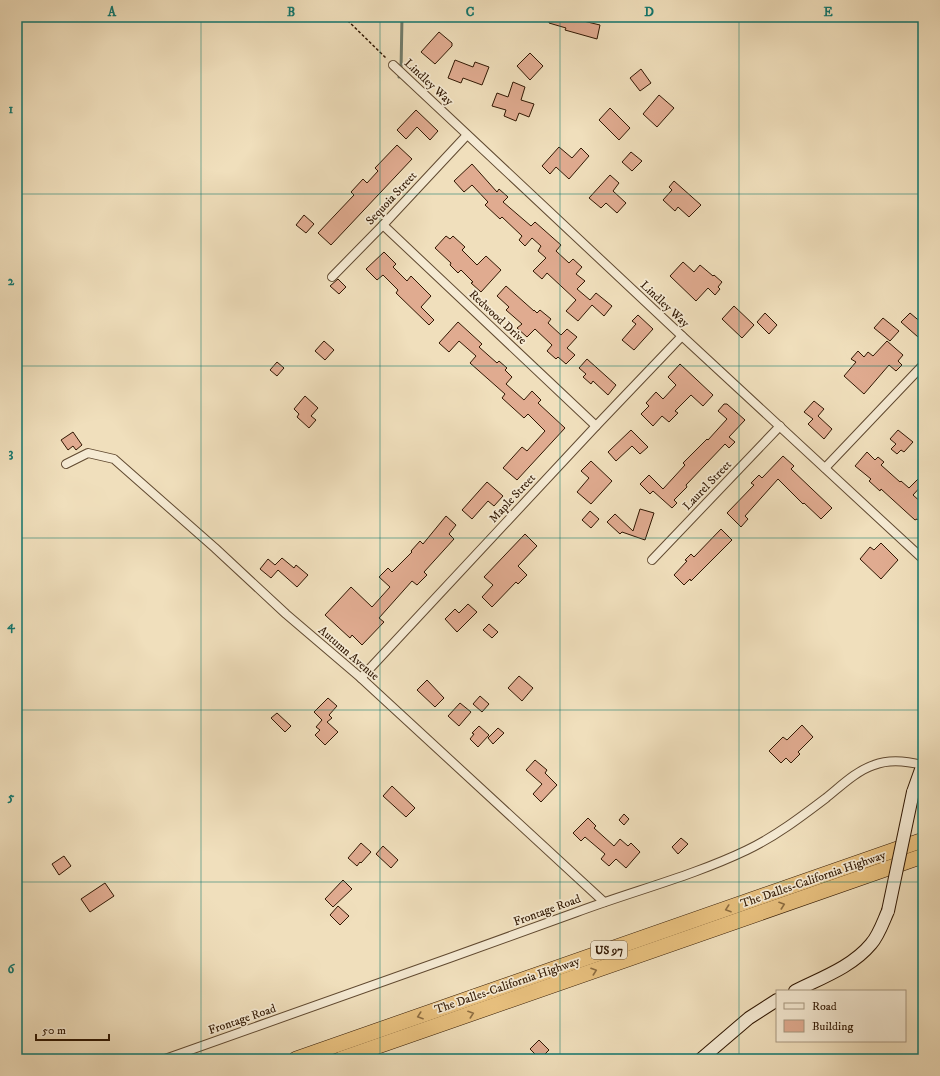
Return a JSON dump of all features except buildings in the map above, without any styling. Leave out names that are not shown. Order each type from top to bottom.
[{"type":"highway","name":"The Dalles-California Highway","points":[[296,1059],[923,840]]},
{"type":"highway","name":"The Dalles-California Highway","points":[[342,1059],[923,856]]},
{"type":"street","name":"Lindley Way","points":[[393,65],[923,559]]},
{"type":"street","name":"Sequoia Street","points":[[332,277],[468,135]]},
{"type":"street","name":"Redwood Drive","points":[[383,225],[596,426]]},
{"type":"street","name":"Maple Street","points":[[361,678],[682,336]]},
{"type":"street","points":[[825,468],[923,365]]},
{"type":"street","name":"Laurel Street","points":[[652,560],[780,426]]},
{"type":"street","name":"Autumn Avenue","points":[[66,464],[88,453],[114,459],[215,548],[286,614],[361,678],[604,902]]},
{"type":"street","name":"Frontage Road","points":[[165,1059],[468,952],[604,902],[721,862],[772,837],[852,777],[874,765],[898,761],[923,765]]},
{"type":"street","points":[[797,990],[841,968],[859,956],[872,944],[881,928],[888,911],[913,792],[923,765]]},
{"type":"street","points":[[701,1059],[749,1018],[776,1001]]},
{"type":"path","points":[[344,17],[393,65]]},
{"type":"waterway","points":[[399,77],[401,71],[402,17]]}]
